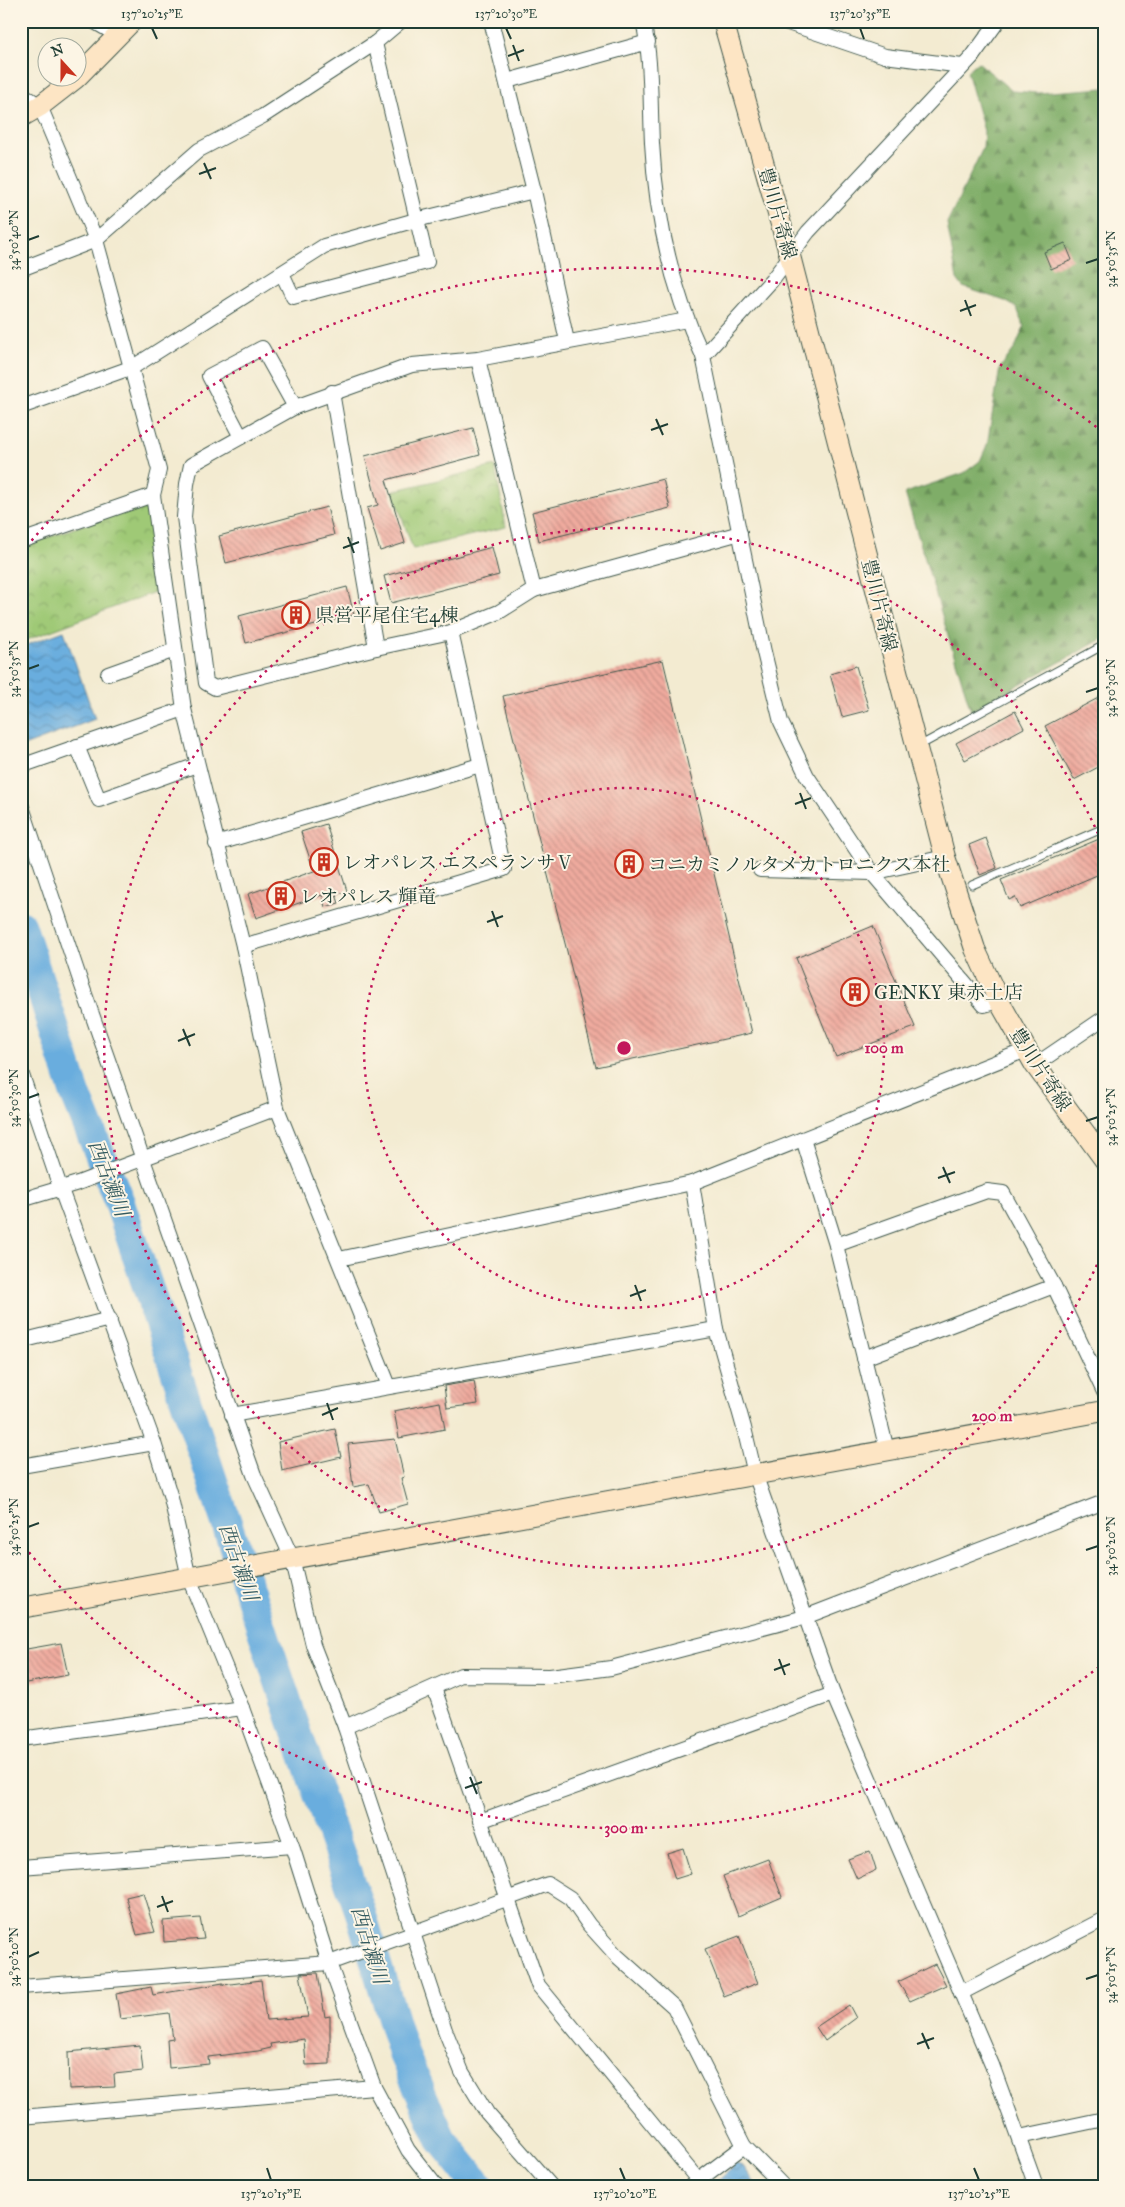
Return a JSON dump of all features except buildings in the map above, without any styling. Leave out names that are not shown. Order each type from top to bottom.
[{"type":"street","points":[[93,21],[119,36]]},
{"type":"street","points":[[88,66],[132,21]]},
{"type":"street","points":[[21,269],[96,240],[199,150],[263,116],[375,43],[401,21]]},
{"type":"street","points":[[491,21],[534,192],[567,341]]},
{"type":"street","points":[[643,21],[648,42],[652,144],[662,234],[686,320],[703,356],[764,652],[782,722],[807,776],[872,873],[984,1005],[999,1001]]},
{"type":"street","points":[[782,21],[885,56],[962,66]]},
{"type":"street","points":[[703,356],[772,280],[808,232],[972,57],[998,21]]},
{"type":"street","name":"豊川片寄線","points":[[725,22],[790,256],[945,857],[975,949],[999,1001],[1030,1058],[1104,1159]]},
{"type":"street","points":[[507,81],[648,42]]},
{"type":"street","points":[[282,273],[293,297],[427,262],[375,43]]},
{"type":"street","points":[[21,117],[40,106],[63,88]]},
{"type":"street","points":[[21,94],[40,106],[96,240],[133,367],[159,470],[153,495],[184,709],[216,844],[243,946],[277,1108],[389,1386]]},
{"type":"street","points":[[21,407],[133,367],[324,246],[416,220],[534,192]]},
{"type":"street","points":[[686,320],[478,359],[412,365],[332,392],[295,407],[191,465],[184,517],[206,683],[215,688],[376,648],[451,632],[499,612],[534,590],[740,533]]},
{"type":"street","points":[[240,437],[209,376],[262,348],[295,407]]},
{"type":"street","points":[[478,359],[534,590]]},
{"type":"street","points":[[332,392],[376,648]]},
{"type":"street","points":[[21,541],[153,495]]},
{"type":"street","points":[[243,946],[504,869],[451,632]]},
{"type":"street","points":[[108,674],[175,650]]},
{"type":"street","points":[[21,766],[184,709]]},
{"type":"street","points":[[77,746],[99,800],[197,765]]},
{"type":"street","points":[[216,844],[480,765]]},
{"type":"street","points":[[21,804],[78,974],[144,1157],[232,1415],[254,1475],[292,1558],[313,1645],[345,1727],[445,2030],[462,2072],[487,2113],[552,2186]]},
{"type":"street","points":[[760,870],[872,873],[945,857]]},
{"type":"street","points":[[339,1259],[692,1183],[803,1139],[1030,1058],[1104,1018]]},
{"type":"street","points":[[21,1072],[60,1187],[154,1443],[171,1498],[189,1578],[242,1708],[292,1846],[329,1963],[374,2087],[408,2150],[436,2186]]},
{"type":"street","points":[[21,1200],[78,1182],[277,1108]]},
{"type":"street","points":[[803,1139],[836,1245],[887,1450]]},
{"type":"street","points":[[692,1183],[716,1330],[755,1474],[833,1694],[992,2065],[1036,2186]]},
{"type":"street","points":[[836,1245],[988,1191],[1003,1192],[1054,1286],[1104,1392]]},
{"type":"street","points":[[864,1358],[1054,1286]]},
{"type":"street","points":[[21,1341],[110,1319]]},
{"type":"street","points":[[232,1415],[716,1330]]},
{"type":"street","points":[[21,1608],[1104,1410]]},
{"type":"street","points":[[21,1466],[154,1443]]},
{"type":"street","points":[[345,1727],[434,1688],[461,1674],[550,1676],[611,1668],[805,1617],[1104,1502]]},
{"type":"street","points":[[434,1688],[538,1985],[695,2183],[744,2146]]},
{"type":"street","points":[[480,1821],[833,1694]]},
{"type":"street","points":[[21,1739],[242,1708]]},
{"type":"street","points":[[21,1867],[292,1846]]},
{"type":"street","points":[[21,1987],[329,1963],[507,1897],[548,1884],[570,1898],[589,1926],[617,1956],[674,2007],[744,2146],[783,2186]]},
{"type":"street","points":[[962,1993],[1104,1919]]},
{"type":"street","points":[[21,2117],[374,2087]]},
{"type":"street","points":[[1018,2137],[1104,2119]]},
{"type":"lane","points":[[916,747],[1104,645]]},
{"type":"lane","points":[[972,885],[1104,828]]},
{"type":"green space","points":[[978,62],[1012,91],[1038,93],[1104,88],[1104,638],[971,711],[905,493],[964,473],[980,461],[987,445],[1000,368],[1015,348],[1024,327],[1017,308],[1005,301],[963,287],[957,279],[947,223],[983,148],[984,131],[967,71]]},
{"type":"green space","points":[[495,466],[506,527],[413,549],[393,491]]},
{"type":"green space","points":[[148,502],[160,590],[21,642],[21,547]]},
{"type":"water","points":[[64,631],[95,719],[21,747],[21,647]]},
{"type":"water","points":[[736,2164],[743,2166],[757,2186],[711,2186]]},
{"type":"waterway","name":"西古瀬川","points":[[21,926],[75,1093],[119,1201],[296,1731],[360,1911],[404,2055],[441,2139],[479,2186]]},
{"type":"place","name":"県営平尾住宅4棟","points":[[296,615]]},
{"type":"place","name":"レオパレス エスペランサⅤ","points":[[324,862]]},
{"type":"place","name":"コニカミノルタメカトロニクス本社","points":[[629,864]]},
{"type":"place","name":"レオパレス 輝竜","points":[[281,896]]},
{"type":"place","name":"GENKY 東赤土店","points":[[855,992]]}]
